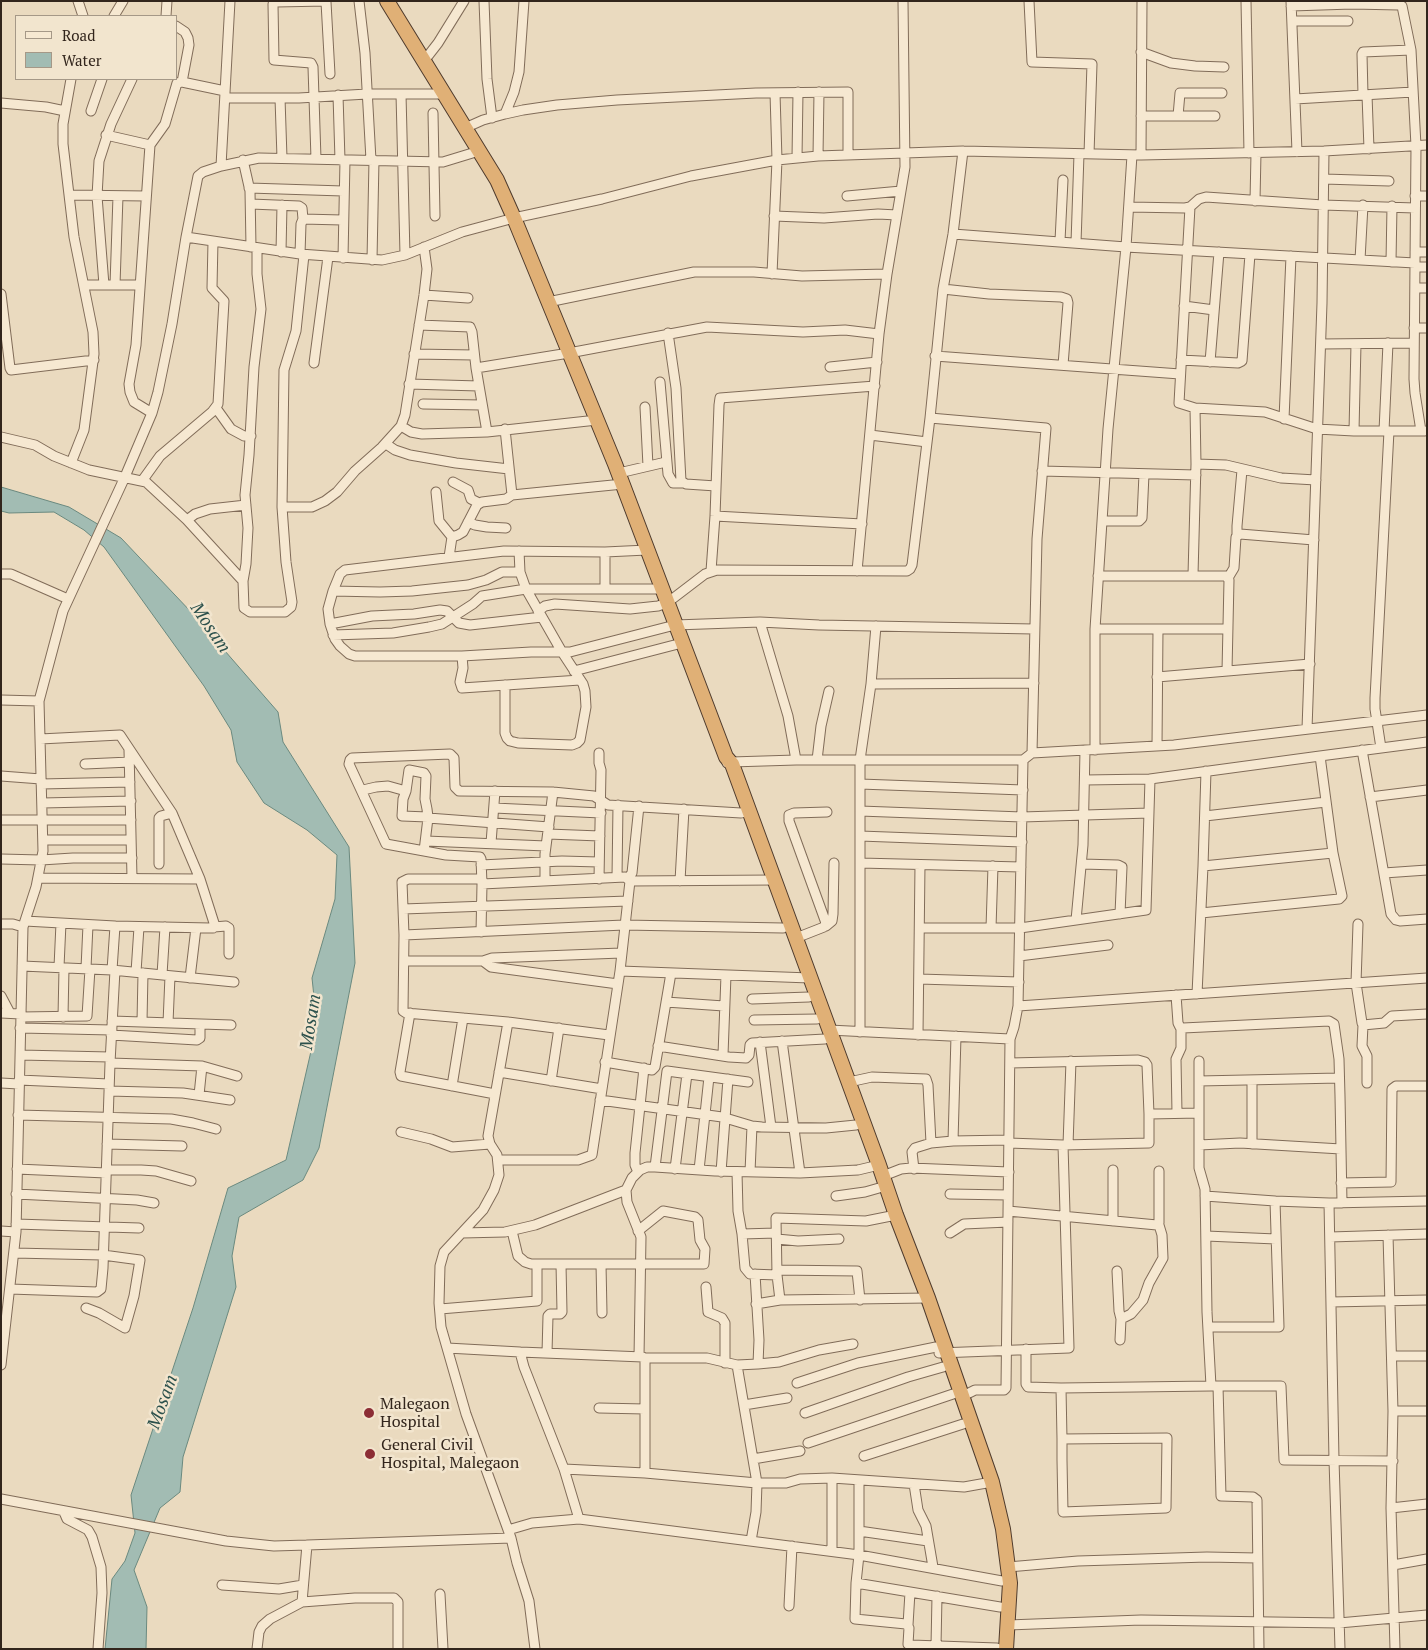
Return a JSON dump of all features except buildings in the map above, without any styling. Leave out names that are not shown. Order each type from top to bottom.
[{"type":"highway","points":[[386,1],[497,180],[514,218],[620,479],[746,812],[770,880],[783,928],[806,978],[827,1034],[856,1125],[878,1174]]},
{"type":"highway","points":[[770,880],[796,938],[809,997],[817,1019],[827,1034],[849,1082],[878,1174],[924,1298],[1004,1529],[1010,1583],[1008,1625],[1000,1648]]},
{"type":"highway","points":[[941,1351],[943,1367],[958,1395],[963,1424],[988,1482],[1002,1581],[1000,1648]]},
{"type":"street","points":[[78,1],[83,15]]},
{"type":"street","points":[[115,15],[123,1]]},
{"type":"street","points":[[166,15],[167,1]]},
{"type":"street","points":[[221,166],[230,1]]},
{"type":"street","points":[[359,1],[365,53],[372,160],[372,260]]},
{"type":"street","points":[[424,61],[438,43],[464,1]]},
{"type":"street","points":[[484,1],[487,79],[492,118]]},
{"type":"street","points":[[505,114],[514,92],[519,72],[524,1]]},
{"type":"street","points":[[857,571],[879,334],[905,153],[903,1]]},
{"type":"street","points":[[1029,1],[1032,62],[1092,64],[1090,154]]},
{"type":"street","points":[[1076,920],[1082,864],[1085,780],[1090,750],[1095,629],[1105,474],[1129,207],[1141,116],[1142,1]]},
{"type":"street","points":[[1246,1],[1255,200]]},
{"type":"street","points":[[316,159],[312,64],[274,60],[273,4],[276,2],[326,2],[330,74]]},
{"type":"street","points":[[1190,207],[1179,403],[1195,408],[1254,410],[1317,429],[1424,431],[1415,394],[1416,146],[1411,50],[1405,4],[1291,4],[1297,152]]},
{"type":"street","points":[[1292,20],[1348,20]]},
{"type":"street","points":[[178,27],[188,38],[188,54],[182,82]]},
{"type":"street","points":[[1369,149],[1362,54],[1364,52],[1411,50]]},
{"type":"street","points":[[1141,52],[1171,63],[1224,67]]},
{"type":"street","points":[[71,80],[65,111],[64,144],[74,237],[93,332],[94,360],[84,430],[71,463]]},
{"type":"street","points":[[91,111],[102,80]]},
{"type":"street","points":[[104,285],[97,196],[99,161],[106,135],[132,80]]},
{"type":"street","points":[[152,413],[134,402],[130,392],[130,384],[136,345],[150,145],[165,124],[176,83],[182,82],[225,95],[280,98],[367,94],[445,94]]},
{"type":"street","points":[[465,128],[505,114],[548,106],[617,100],[798,92],[848,92],[848,155]]},
{"type":"street","points":[[797,158],[798,92]]},
{"type":"street","points":[[818,156],[819,92]]},
{"type":"street","points":[[1295,99],[1413,92]]},
{"type":"street","points":[[772,274],[777,160],[775,93]]},
{"type":"street","points":[[1178,116],[1180,93],[1222,93]]},
{"type":"street","points":[[401,94],[405,255]]},
{"type":"street","points":[[338,95],[343,191],[342,258]]},
{"type":"street","points":[[280,98],[282,158]]},
{"type":"street","points":[[1,103],[46,107],[65,111]]},
{"type":"street","points":[[433,112],[435,216]]},
{"type":"street","points":[[1141,116],[1215,116]]},
{"type":"street","points":[[106,135],[150,145]]},
{"type":"street","points":[[186,237],[281,252],[328,257],[372,260],[394,259],[462,232],[514,218],[602,199],[691,176],[777,160],[818,156],[963,151],[1137,155],[1297,152],[1427,145]]},
{"type":"street","points":[[2,1362],[16,1228],[16,1169],[24,924],[38,878],[41,860],[42,803],[39,701],[54,638],[68,599],[124,479],[152,413],[172,324],[198,176],[203,172],[221,166],[259,158],[434,163],[450,162],[479,150]]},
{"type":"street","points":[[330,624],[372,616],[414,614],[440,610],[447,611],[459,623],[470,624],[540,614],[545,606],[555,604],[630,609],[658,606],[667,603],[711,571],[901,572],[910,569],[930,418],[942,290],[953,234],[963,151]]},
{"type":"street","points":[[1307,729],[1321,344],[1324,151]]},
{"type":"street","points":[[1076,243],[1079,154]]},
{"type":"street","points":[[243,160],[251,204],[261,309],[245,482],[248,528],[243,581],[244,608],[247,611],[284,612],[291,607],[292,596],[286,562],[282,507],[284,370],[296,331],[302,254],[301,221],[303,219],[302,208],[299,206],[251,204]]},
{"type":"street","points":[[1324,179],[1389,181]]},
{"type":"street","points":[[1060,241],[1062,180]]},
{"type":"street","points":[[249,188],[343,191]]},
{"type":"street","points":[[847,196],[901,191]]},
{"type":"street","points":[[69,195],[146,196]]},
{"type":"street","points":[[115,285],[118,196]]},
{"type":"street","points":[[1415,196],[1427,196]]},
{"type":"street","points":[[1129,207],[1190,207],[1203,198],[1415,208]]},
{"type":"street","points":[[281,252],[282,204]]},
{"type":"street","points":[[1360,260],[1363,205]]},
{"type":"street","points":[[1391,262],[1392,206]]},
{"type":"street","points":[[774,216],[824,218],[878,214],[897,215]]},
{"type":"street","points":[[303,219],[342,220]]},
{"type":"street","points":[[953,234],[1126,247],[1391,262],[1427,267]]},
{"type":"street","points":[[142,481],[160,456],[216,408],[218,404],[224,301],[212,288],[213,241]]},
{"type":"street","points":[[282,507],[312,507],[321,503],[337,492],[355,471],[386,444],[401,426],[405,415],[424,295],[427,269],[424,247]]},
{"type":"street","points":[[1210,362],[1219,252]]},
{"type":"street","points":[[1415,252],[1427,252]]},
{"type":"street","points":[[1181,360],[1238,364],[1242,361],[1250,254]]},
{"type":"street","points":[[1284,419],[1290,256]]},
{"type":"street","points":[[314,364],[328,257]]},
{"type":"street","points":[[548,302],[694,272],[802,276],[887,274]]},
{"type":"street","points":[[84,285],[140,285]]},
{"type":"street","points":[[1415,288],[1427,288]]},
{"type":"street","points":[[942,290],[1061,297],[1067,299],[1063,365]]},
{"type":"street","points":[[1,294],[11,370],[94,360]]},
{"type":"street","points":[[424,295],[468,298]]},
{"type":"street","points":[[1184,306],[1214,310]]},
{"type":"street","points":[[419,325],[470,327],[487,432]]},
{"type":"street","points":[[476,368],[707,327],[803,332],[845,330],[879,334]]},
{"type":"street","points":[[1414,328],[1427,328]]},
{"type":"street","points":[[668,334],[676,388],[681,481],[683,483]]},
{"type":"street","points":[[1321,344],[1414,343]]},
{"type":"street","points":[[1354,431],[1356,344]]},
{"type":"street","points":[[1381,748],[1375,698],[1388,344]]},
{"type":"street","points":[[414,354],[474,355]]},
{"type":"street","points":[[935,356],[1180,374]]},
{"type":"street","points":[[830,366],[876,362]]},
{"type":"street","points":[[660,382],[666,462],[670,481],[673,483],[716,486]]},
{"type":"street","points":[[409,384],[479,386]]},
{"type":"street","points":[[711,571],[715,516],[718,405],[720,398],[875,386]]},
{"type":"street","points":[[423,404],[482,405]]},
{"type":"street","points":[[645,407],[648,466]]},
{"type":"street","points":[[216,408],[231,429],[244,436],[250,436]]},
{"type":"street","points":[[1193,575],[1196,475],[1195,408]]},
{"type":"street","points":[[930,418],[1046,428],[1036,539],[1032,753]]},
{"type":"street","points":[[401,426],[411,432],[422,434],[487,432],[597,420]]},
{"type":"street","points":[[505,429],[512,495]]},
{"type":"street","points":[[870,435],[927,442]]},
{"type":"street","points":[[1,437],[35,445],[54,456],[89,470],[124,479],[146,482],[187,520],[243,581]]},
{"type":"street","points":[[386,444],[395,450],[410,455],[509,469]]},
{"type":"street","points":[[453,482],[468,490],[471,499],[479,503],[506,499],[512,495],[620,479],[648,466],[666,462]]},
{"type":"street","points":[[1196,464],[1226,465],[1281,478],[1316,480]]},
{"type":"street","points":[[1227,671],[1228,578],[1234,568],[1242,470]]},
{"type":"street","points":[[1042,472],[1196,475]]},
{"type":"street","points":[[1102,521],[1139,521],[1142,518],[1144,474]]},
{"type":"street","points":[[436,492],[439,521],[452,537],[449,557]]},
{"type":"street","points":[[452,537],[461,534],[479,503]]},
{"type":"street","points":[[187,520],[195,514],[210,508],[246,505]]},
{"type":"street","points":[[715,516],[862,524]]},
{"type":"street","points":[[468,522],[487,527],[506,528]]},
{"type":"street","points":[[1238,535],[1314,540]]},
{"type":"street","points":[[647,550],[605,552],[504,551],[345,570],[340,574],[328,609],[330,624],[333,635],[340,646],[349,654],[355,656],[462,656],[562,652],[598,646],[675,625],[760,622],[1034,628]]},
{"type":"street","points":[[505,686],[505,732],[510,741],[518,743],[577,744],[580,740],[585,716],[585,691],[526,589],[520,572],[519,551]]},
{"type":"street","points":[[605,552],[605,588]]},
{"type":"street","points":[[333,591],[401,592],[471,584],[486,580],[502,572],[520,572]]},
{"type":"street","points":[[1,574],[11,574],[68,599]]},
{"type":"street","points":[[1098,576],[1222,575],[1228,578]]},
{"type":"street","points":[[471,584],[475,594],[479,597]]},
{"type":"street","points":[[333,635],[413,631],[442,624],[473,604],[479,597],[526,589],[661,589]]},
{"type":"street","points":[[760,622],[788,716],[796,760]]},
{"type":"street","points":[[860,1032],[860,760],[871,684],[876,626]]},
{"type":"street","points":[[1095,629],[1228,629]]},
{"type":"street","points":[[1157,746],[1158,629]]},
{"type":"street","points":[[574,671],[682,643]]},
{"type":"street","points":[[462,656],[460,682],[462,688],[580,680]]},
{"type":"street","points":[[1158,677],[1310,664]]},
{"type":"street","points":[[871,684],[1034,683]]},
{"type":"street","points":[[818,760],[821,726],[829,691]]},
{"type":"street","points":[[1,700],[39,701]]},
{"type":"street","points":[[727,761],[1023,760],[1032,753],[1157,746],[1427,716]]},
{"type":"street","points":[[40,739],[120,735],[172,813],[200,878],[214,927]]},
{"type":"street","points":[[1085,780],[1150,779],[1427,742]]},
{"type":"street","points":[[130,750],[132,878]]},
{"type":"street","points":[[1362,750],[1391,914],[1400,921],[1427,919]]},
{"type":"street","points":[[599,753],[598,763],[601,770],[599,878]]},
{"type":"street","points":[[481,932],[482,881],[480,857],[446,855],[386,844],[350,764],[352,758],[450,754],[454,758],[456,789],[459,790],[553,792],[594,796],[608,805],[746,812]]},
{"type":"street","points":[[1201,913],[1339,900],[1342,896],[1333,853],[1320,756]]},
{"type":"street","points":[[808,1443],[975,1390],[1005,1390],[1010,1038],[1018,1006],[1023,760]]},
{"type":"street","points":[[85,764],[130,762]]},
{"type":"street","points":[[424,851],[428,817],[425,799],[425,774],[409,770],[403,799],[402,816],[428,817],[493,822],[600,836]]},
{"type":"street","points":[[1197,994],[1206,771]]},
{"type":"street","points":[[1,776],[41,781],[130,782]]},
{"type":"street","points":[[920,928],[1020,928],[1146,910],[1150,779]]},
{"type":"street","points":[[860,784],[1023,790]]},
{"type":"street","points":[[363,790],[388,786],[406,791]]},
{"type":"street","points":[[1370,797],[1427,790]]},
{"type":"street","points":[[491,843],[495,791]]},
{"type":"street","points":[[545,881],[546,846],[553,792]]},
{"type":"street","points":[[42,803],[131,801]]},
{"type":"street","points":[[1204,816],[1326,802]]},
{"type":"street","points":[[617,877],[618,805]]},
{"type":"street","points":[[498,1160],[578,1160],[589,1158],[594,1152],[609,1034],[620,970],[639,806]]},
{"type":"street","points":[[494,808],[601,813]]},
{"type":"street","points":[[680,881],[684,809]]},
{"type":"street","points":[[860,811],[1022,817],[1149,813]]},
{"type":"street","points":[[826,926],[789,818],[794,813],[827,812]]},
{"type":"street","points":[[159,864],[159,818],[172,813]]},
{"type":"street","points":[[1,820],[131,820]]},
{"type":"street","points":[[860,836],[1022,842]]},
{"type":"street","points":[[42,840],[132,840]]},
{"type":"street","points":[[426,841],[546,846]]},
{"type":"street","points":[[1203,866],[1333,853]]},
{"type":"street","points":[[1,860],[132,858]]},
{"type":"street","points":[[481,864],[599,862]]},
{"type":"street","points":[[796,938],[826,926],[832,921],[834,863]]},
{"type":"street","points":[[860,863],[1021,867]]},
{"type":"street","points":[[918,1035],[920,864]]},
{"type":"street","points":[[1082,864],[1118,865],[1122,867],[1120,914]]},
{"type":"street","points":[[991,928],[993,866]]},
{"type":"street","points":[[1384,873],[1427,870]]},
{"type":"street","points":[[609,1034],[508,1022],[406,1013],[403,1008],[403,881],[408,879],[545,881],[617,877],[625,877],[629,880],[680,881],[770,880]]},
{"type":"street","points":[[38,878],[200,878]]},
{"type":"street","points":[[403,909],[628,901]]},
{"type":"street","points":[[61,923],[62,1017]]},
{"type":"street","points":[[1,924],[61,923],[196,928],[226,926],[229,928],[229,954]]},
{"type":"street","points":[[1358,924],[1356,983],[1363,1025],[1362,1046],[1367,1056],[1367,1083]]},
{"type":"street","points":[[1,996],[6,1013],[62,1017],[87,1016],[88,925]]},
{"type":"street","points":[[404,935],[624,925],[783,928]]},
{"type":"street","points":[[10,1289],[97,1292],[101,1289],[115,926]]},
{"type":"street","points":[[139,927],[142,1022]]},
{"type":"street","points":[[165,927],[168,1023]]},
{"type":"street","points":[[190,978],[196,928]]},
{"type":"street","points":[[1019,956],[1108,945]]},
{"type":"street","points":[[404,960],[484,961],[492,958],[621,952]]},
{"type":"street","points":[[484,961],[490,967],[618,984]]},
{"type":"street","points":[[22,966],[114,970],[234,982]]},
{"type":"street","points":[[620,970],[806,978]]},
{"type":"street","points":[[605,1062],[652,1070],[655,1067],[670,973]]},
{"type":"street","points":[[722,1055],[726,975]]},
{"type":"street","points":[[1018,1006],[1427,978]]},
{"type":"street","points":[[919,979],[1019,982]]},
{"type":"street","points":[[1176,995],[1178,1023],[1181,1028],[1181,1048],[1176,1059],[1178,1113]]},
{"type":"street","points":[[752,999],[809,997]]},
{"type":"street","points":[[666,1002],[724,1006]]},
{"type":"street","points":[[410,1013],[400,1074],[403,1077],[495,1094]]},
{"type":"street","points":[[1363,1025],[1384,1023],[1390,1017],[1396,1015],[1427,1014]]},
{"type":"street","points":[[452,1086],[463,1018]]},
{"type":"street","points":[[754,1020],[817,1019]]},
{"type":"street","points":[[112,1029],[142,1022],[230,1025]]},
{"type":"street","points":[[508,1022],[488,1136],[490,1144],[497,1155],[499,1175],[494,1190],[483,1210],[449,1246],[442,1257],[439,1277],[440,1309],[441,1327],[466,1414],[510,1534],[529,1600],[535,1649]]},
{"type":"street","points":[[1181,1028],[1332,1022],[1336,1028],[1339,1078],[1342,1203]]},
{"type":"street","points":[[20,1028],[112,1029],[197,1040],[200,1038],[200,1024]]},
{"type":"street","points":[[550,1081],[559,1028]]},
{"type":"street","points":[[658,1046],[746,1058],[749,1055],[750,1043],[782,1041],[827,1034],[860,1032],[1010,1038]]},
{"type":"street","points":[[953,1141],[956,1036]]},
{"type":"street","points":[[782,1041],[800,1173]]},
{"type":"street","points":[[760,1042],[771,1127]]},
{"type":"street","points":[[20,1055],[202,1066],[237,1076]]},
{"type":"street","points":[[914,1169],[913,1150],[931,1144],[953,1141],[1066,1145],[1150,1142],[1147,1064],[1145,1062],[1138,1060],[1010,1063]]},
{"type":"street","points":[[797,1383],[858,1363],[941,1351],[1069,1348],[1065,1216],[1066,1145],[1071,1061]]},
{"type":"street","points":[[1198,1061],[1199,1168],[1205,1189],[1208,1327],[1215,1386],[1221,1496],[1256,1498],[1259,1649]]},
{"type":"street","points":[[199,1095],[202,1066]]},
{"type":"street","points":[[638,1172],[635,1158],[644,1068]]},
{"type":"street","points":[[499,1072],[602,1089]]},
{"type":"street","points":[[655,1167],[666,1072],[748,1082]]},
{"type":"street","points":[[675,1169],[687,1074]]},
{"type":"street","points":[[698,1170],[709,1077]]},
{"type":"street","points":[[849,1082],[872,1077],[926,1079],[928,1085],[931,1144]]},
{"type":"street","points":[[1199,1081],[1339,1078]]},
{"type":"street","points":[[721,1172],[728,1079]]},
{"type":"street","points":[[1252,1080],[1252,1144]]},
{"type":"street","points":[[1,1083],[19,1082],[184,1092],[230,1100]]},
{"type":"street","points":[[1341,1183],[1392,1182],[1392,1089],[1396,1086],[1427,1086]]},
{"type":"street","points":[[600,1100],[704,1114],[752,1126],[826,1128],[856,1125]]},
{"type":"street","points":[[1150,1114],[1199,1113]]},
{"type":"street","points":[[18,1115],[171,1119],[193,1122],[216,1129]]},
{"type":"street","points":[[750,1172],[752,1126]]},
{"type":"street","points":[[401,1132],[431,1139],[452,1147],[490,1144]]},
{"type":"street","points":[[107,1144],[182,1146]]},
{"type":"street","points":[[1199,1145],[1252,1144],[1341,1149]]},
{"type":"street","points":[[645,1473],[645,1358],[643,1357],[641,1237],[627,1202],[626,1190],[632,1178],[638,1172],[647,1167],[655,1167],[721,1172],[800,1173],[858,1170],[878,1174],[901,1169],[914,1169],[1009,1172]]},
{"type":"street","points":[[16,1169],[156,1171],[191,1181]]},
{"type":"street","points":[[1113,1170],[1113,1221]]},
{"type":"street","points":[[1121,1319],[1135,1310],[1144,1300],[1149,1283],[1160,1265],[1163,1252],[1159,1224],[1159,1171]]},
{"type":"street","points":[[737,1172],[738,1212],[742,1234],[744,1268],[747,1273],[857,1271],[860,1300]]},
{"type":"street","points":[[836,1196],[865,1192],[878,1174]]},
{"type":"street","points":[[462,1233],[512,1230],[535,1225],[626,1190]]},
{"type":"street","points":[[16,1194],[136,1200],[154,1203]]},
{"type":"street","points":[[950,1194],[1008,1195]]},
{"type":"street","points":[[1205,1196],[1329,1203],[1427,1201]]},
{"type":"street","points":[[1208,1327],[1279,1327],[1275,1201]]},
{"type":"street","points":[[1329,1203],[1340,1649]]},
{"type":"street","points":[[512,1230],[518,1256],[524,1262],[538,1264],[641,1263],[702,1265],[704,1263],[704,1249],[700,1240],[698,1220],[695,1218],[663,1211],[638,1230]]},
{"type":"street","points":[[1008,1211],[1159,1224]]},
{"type":"street","points":[[780,1300],[777,1272],[776,1218],[866,1220],[893,1216]]},
{"type":"street","points":[[950,1233],[964,1224],[1008,1222]]},
{"type":"street","points":[[1,1231],[16,1228],[104,1226],[139,1228]]},
{"type":"street","points":[[742,1234],[776,1236],[798,1241],[839,1239]]},
{"type":"street","points":[[1330,1237],[1427,1234]]},
{"type":"street","points":[[1388,1235],[1393,1411],[1391,1508],[1395,1649]]},
{"type":"street","points":[[1206,1236],[1276,1239]]},
{"type":"street","points":[[14,1253],[103,1254],[141,1261],[126,1326],[123,1328],[99,1312],[86,1308]]},
{"type":"street","points":[[440,1309],[537,1301],[538,1264]]},
{"type":"street","points":[[547,1353],[548,1316],[562,1312],[561,1264]]},
{"type":"street","points":[[601,1264],[602,1313]]},
{"type":"street","points":[[1116,1272],[1121,1319],[1120,1340]]},
{"type":"street","points":[[755,1274],[758,1364]]},
{"type":"street","points":[[706,1287],[708,1312],[722,1318],[726,1323],[725,1362]]},
{"type":"street","points":[[756,1304],[780,1300],[924,1298]]},
{"type":"street","points":[[1331,1302],[1427,1300]]},
{"type":"street","points":[[447,1348],[707,1358],[737,1365],[779,1362],[819,1350],[853,1344]]},
{"type":"street","points":[[1026,1350],[1028,1387],[1281,1386],[1284,1460],[1393,1461]]},
{"type":"street","points":[[520,1352],[564,1469],[579,1519]]},
{"type":"street","points":[[1392,1356],[1427,1356]]},
{"type":"street","points":[[737,1365],[758,1483],[751,1541]]},
{"type":"street","points":[[804,1413],[908,1377],[943,1367]]},
{"type":"street","points":[[1061,1388],[1063,1512],[1166,1508],[1167,1438],[1062,1439]]},
{"type":"street","points":[[744,1405],[787,1398]]},
{"type":"street","points":[[599,1408],[645,1409]]},
{"type":"street","points":[[1393,1411],[1427,1411]]},
{"type":"street","points":[[864,1456],[963,1424]]},
{"type":"street","points":[[753,1459],[800,1451]]},
{"type":"street","points":[[564,1469],[645,1473],[758,1483],[786,1483],[800,1479],[832,1478],[964,1487],[988,1482]]},
{"type":"street","points":[[832,1478],[832,1551]]},
{"type":"street","points":[[859,1480],[859,1555],[855,1619],[908,1625]]},
{"type":"street","points":[[914,1484],[918,1510],[926,1526],[933,1567]]},
{"type":"street","points":[[1,1499],[73,1514],[226,1541],[274,1546],[510,1534],[532,1523],[579,1519],[832,1551],[933,1567],[1002,1581]]},
{"type":"street","points":[[1391,1508],[1427,1504]]},
{"type":"street","points":[[64,1512],[67,1518],[88,1530],[101,1567],[102,1586],[98,1649]]},
{"type":"street","points":[[859,1531],[928,1541]]},
{"type":"street","points":[[302,1602],[307,1545]]},
{"type":"street","points":[[789,1606],[792,1546]]},
{"type":"street","points":[[1008,1566],[1078,1561],[1207,1557],[1257,1558]]},
{"type":"street","points":[[1393,1565],[1427,1560]]},
{"type":"street","points":[[856,1583],[1000,1607]]},
{"type":"street","points":[[222,1585],[278,1589],[303,1585]]},
{"type":"street","points":[[910,1592],[909,1644],[1000,1648]]},
{"type":"street","points":[[440,1594],[443,1649]]},
{"type":"street","points":[[936,1646],[937,1596]]},
{"type":"street","points":[[257,1649],[259,1632],[262,1626],[274,1616],[302,1602],[355,1598],[394,1598],[398,1602],[398,1649]]},
{"type":"street","points":[[1008,1625],[1141,1620],[1339,1623],[1427,1615]]},
{"type":"water","name":"Mosam","points":[[1,487],[69,507],[121,538],[192,613],[278,712],[283,742],[349,847],[355,963],[319,1148],[303,1180],[239,1217],[232,1256],[236,1287],[183,1457],[180,1492],[160,1508],[134,1570],[147,1607],[146,1649],[105,1649],[112,1579],[125,1561],[135,1533],[131,1495],[193,1308],[228,1188],[286,1160],[317,1025],[312,978],[335,899],[337,855],[307,830],[264,803],[237,762],[231,730],[204,686],[104,547],[84,530],[54,512],[9,513],[1,511]]},
{"type":"place","name":"Malegaon Hospital","points":[[369,1413]]},
{"type":"place","name":"General Civil Hospital, Malegaon","points":[[370,1454]]}]
